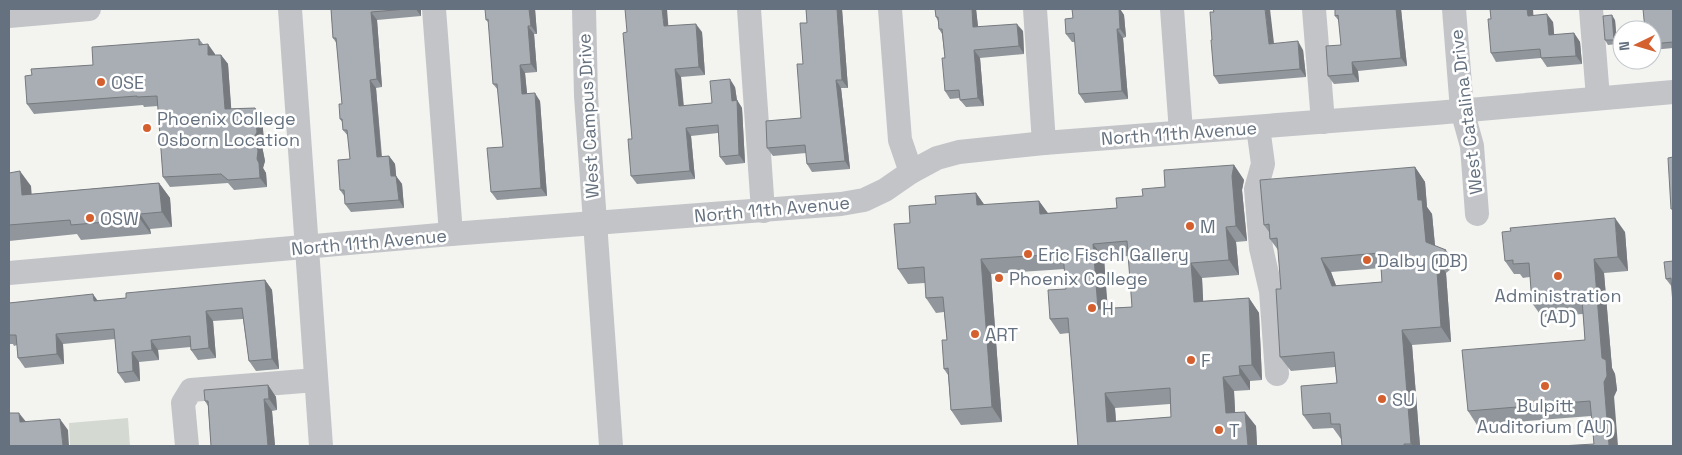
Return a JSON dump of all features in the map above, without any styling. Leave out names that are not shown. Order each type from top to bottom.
[{"type":"street","points":[[9,16],[90,9]]},
{"type":"street","points":[[290,9],[321,446]]},
{"type":"street","points":[[434,9],[451,234]]},
{"type":"street","name":"West Campus Drive","points":[[584,9],[584,62],[611,446]]},
{"type":"street","points":[[749,9],[763,211]]},
{"type":"street","points":[[890,9],[900,140],[911,172]]},
{"type":"street","points":[[1035,9],[1044,143]]},
{"type":"street","points":[[1172,9],[1181,132]]},
{"type":"street","points":[[1314,9],[1322,122]]},
{"type":"street","name":"West Catalina Drive","points":[[1454,9],[1462,110],[1472,146],[1477,214]]},
{"type":"street","points":[[1591,9],[1598,98]]},
{"type":"street","name":"North 11th Avenue","points":[[9,272],[451,234],[841,204],[864,200],[885,190],[911,172],[937,158],[959,152],[1044,143],[1322,122],[1673,92]]},
{"type":"street","points":[[1258,126],[1263,164],[1256,189],[1262,248],[1271,291],[1277,374]]},
{"type":"street","points":[[186,446],[183,403],[191,390],[316,380]]},
{"type":"shaded area","points":[[128,418],[130,446],[70,446],[69,423]]},
{"type":"building","points":[[331,9],[407,9],[371,12],[377,79],[370,80],[377,157],[389,156],[391,176],[396,176],[399,200],[345,204],[344,190],[340,190],[338,160],[350,159],[347,130],[343,130],[342,119],[340,119],[339,104],[342,104],[336,38],[333,38]]},
{"type":"building","points":[[485,9],[529,9],[531,26],[528,26],[531,64],[520,65],[522,94],[535,93],[541,188],[491,192],[487,148],[503,147],[497,84],[493,84],[488,19],[486,20]]},
{"type":"building","points":[[625,9],[662,9],[664,26],[696,24],[699,67],[675,69],[679,106],[712,103],[710,81],[730,79],[732,101],[737,100],[739,155],[720,157],[718,125],[686,128],[690,171],[631,176],[628,139],[632,139],[623,33],[627,32]]},
{"type":"building","points":[[806,9],[837,9],[842,80],[836,80],[845,161],[807,164],[805,145],[767,148],[766,121],[801,118],[797,64],[803,64],[800,23],[807,23]]},
{"type":"building","points":[[935,9],[972,9],[973,27],[1017,24],[1019,46],[974,50],[978,98],[960,100],[959,90],[945,91],[942,58],[945,58],[942,29],[939,29]]},
{"type":"building","points":[[1072,9],[1119,9],[1120,29],[1117,29],[1122,91],[1079,94],[1074,33],[1066,34],[1065,19],[1073,18]]},
{"type":"building","points":[[1213,9],[1265,9],[1269,44],[1298,41],[1300,69],[1214,76],[1210,12],[1214,12]]},
{"type":"building","points":[[1335,9],[1396,9],[1401,58],[1352,62],[1353,74],[1328,76],[1326,46],[1341,45],[1338,15],[1335,16]]},
{"type":"building","points":[[1490,9],[1527,9],[1528,16],[1547,14],[1549,35],[1574,33],[1576,56],[1541,58],[1540,49],[1491,53],[1488,19],[1491,19]]},
{"type":"building","points":[[1643,9],[1673,9],[1673,42],[1662,43],[1662,20],[1644,20]]},
{"type":"building","points":[[1612,15],[1612,40],[1605,40],[1603,16]]},
{"type":"building","points":[[199,39],[199,45],[208,44],[208,55],[221,55],[225,109],[255,108],[257,132],[255,136],[260,178],[228,180],[221,174],[163,177],[157,96],[27,104],[25,76],[32,75],[31,69],[93,65],[92,47]]},
{"type":"building","points":[[1673,157],[1673,209],[1671,209],[1668,158]]},
{"type":"building","points":[[1234,165],[1232,176],[1236,226],[1226,227],[1229,260],[1191,263],[1194,302],[1249,298],[1252,365],[1239,366],[1240,375],[1223,377],[1226,413],[1245,412],[1248,446],[1078,446],[1068,318],[1050,319],[1048,290],[1066,289],[1063,254],[981,259],[992,407],[951,410],[948,368],[944,369],[942,340],[947,340],[943,297],[926,298],[924,267],[898,269],[894,224],[910,223],[909,206],[936,204],[935,196],[976,193],[977,205],[1039,201],[1040,214],[1117,208],[1116,198],[1143,196],[1142,189],[1165,187],[1164,170]],"holes":[[[1127,241],[1132,307],[1098,309],[1093,244]],[[1170,388],[1171,417],[1107,422],[1105,393]]]},
{"type":"building","points":[[1415,167],[1418,200],[1422,200],[1426,242],[1446,250],[1436,258],[1441,327],[1402,330],[1411,444],[1404,444],[1404,446],[1342,446],[1340,424],[1331,424],[1330,413],[1303,415],[1301,386],[1337,383],[1334,352],[1280,357],[1276,289],[1281,289],[1277,238],[1270,239],[1269,224],[1264,225],[1260,180]],"holes":[[[1380,253],[1382,282],[1332,286],[1321,258]]]},
{"type":"building","points":[[20,171],[22,195],[159,183],[162,212],[140,214],[140,219],[71,225],[70,220],[9,225],[9,173]]},
{"type":"building","points":[[1615,218],[1618,257],[1594,259],[1602,358],[1606,360],[1607,376],[1604,382],[1609,446],[1561,446],[1594,444],[1590,401],[1468,411],[1462,350],[1585,340],[1582,299],[1532,303],[1529,263],[1513,264],[1513,260],[1505,261],[1502,232],[1511,231],[1510,228]]},
{"type":"building","points":[[1673,261],[1673,304],[1671,278],[1666,279],[1664,262]]},
{"type":"building","points":[[265,280],[272,359],[249,361],[242,308],[206,311],[209,348],[191,350],[190,336],[151,340],[152,350],[132,352],[133,371],[118,373],[114,329],[56,334],[57,354],[18,358],[16,335],[9,335],[9,303],[93,294],[94,301],[126,298],[126,293]]},
{"type":"building","points":[[268,385],[269,399],[264,399],[268,446],[211,446],[208,401],[205,401],[204,390]]},
{"type":"building","points":[[9,413],[19,413],[20,422],[60,419],[63,446],[9,446]]},
{"type":"place","name":"OSE","points":[[101,82]]},
{"type":"place","name":"Phoenix College Osborn Location","points":[[147,128]]},
{"type":"place","name":"OSW","points":[[90,218]]},
{"type":"place","name":"M","points":[[1190,226]]},
{"type":"place","name":"Eric Fischl Gallery","points":[[1028,254]]},
{"type":"place","name":"Dalby (DB)","points":[[1367,260]]},
{"type":"place","name":"Administration (AD)","points":[[1558,276]]},
{"type":"place","name":"Phoenix College","points":[[999,278]]},
{"type":"place","name":"H","points":[[1092,308]]},
{"type":"place","name":"ART","points":[[975,334]]},
{"type":"place","name":"F","points":[[1191,360]]},
{"type":"place","name":"Bulpitt Auditorium (AU)","points":[[1545,386]]},
{"type":"place","name":"SU","points":[[1382,399]]},
{"type":"place","name":"T","points":[[1219,430]]}]
